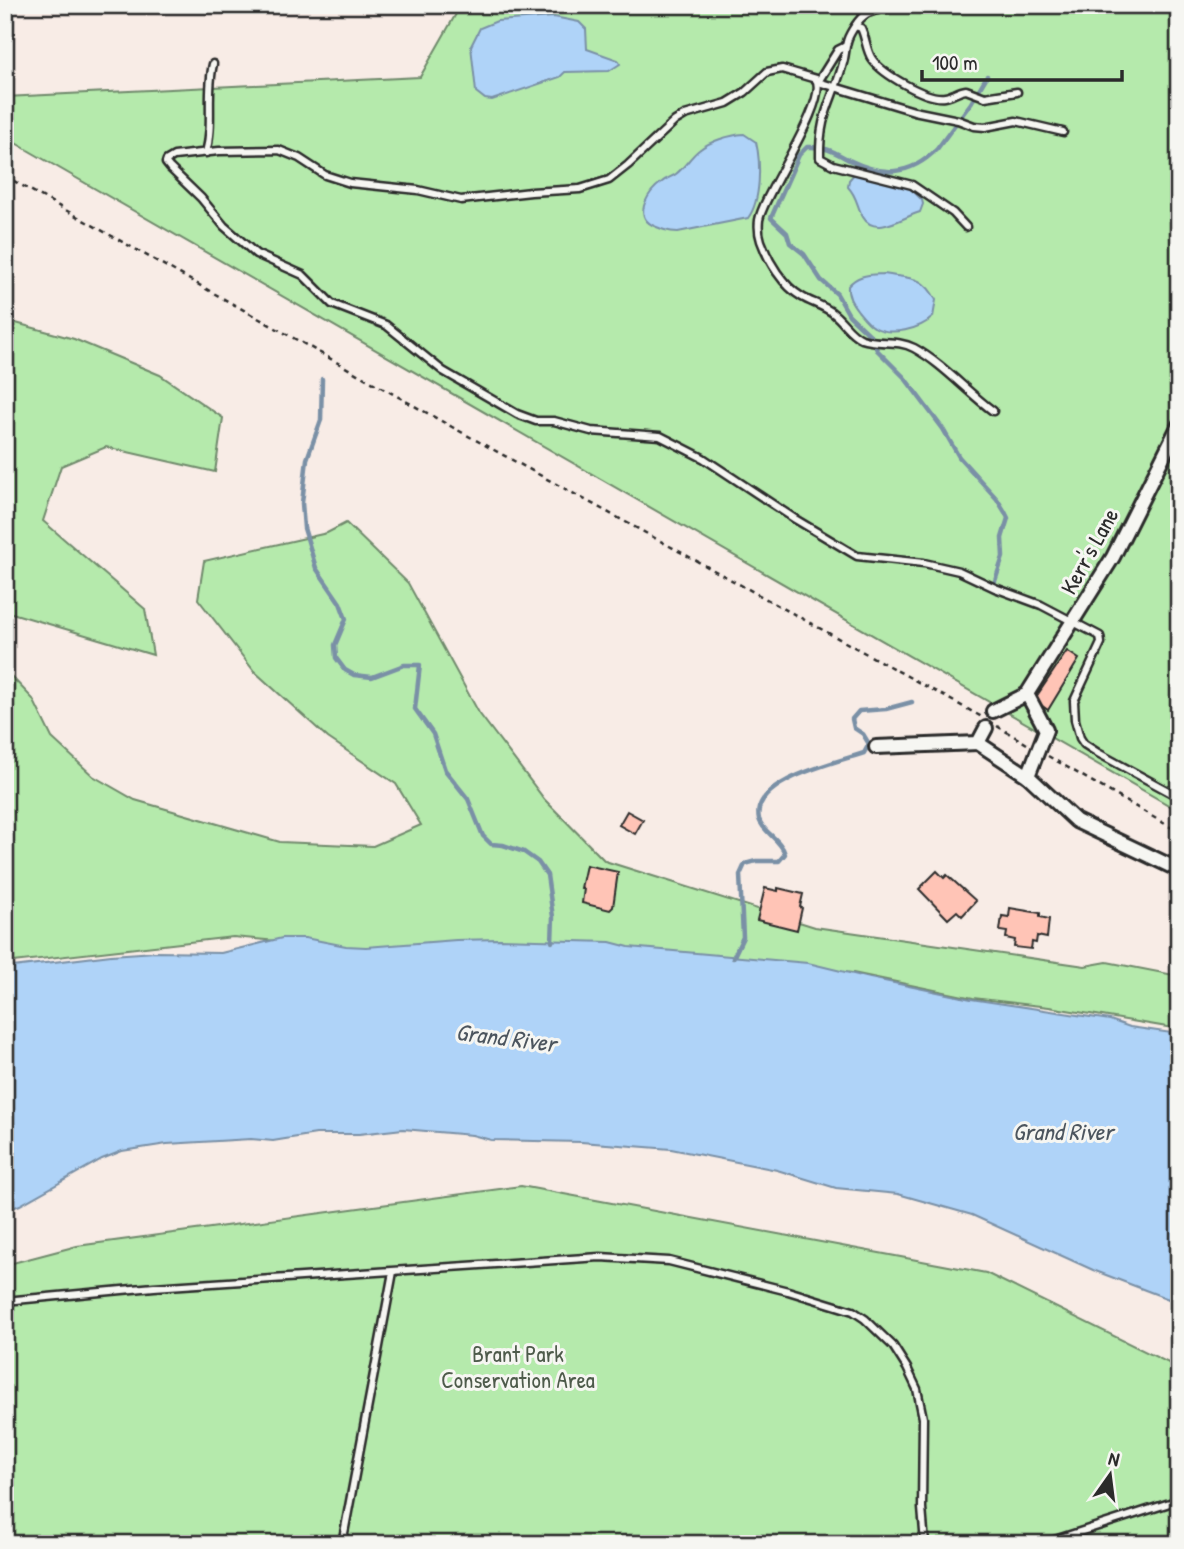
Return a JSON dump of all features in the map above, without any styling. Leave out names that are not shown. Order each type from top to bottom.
[{"type":"street","name":"Kerr's Lane","points":[[1027,694],[1113,557],[1179,425]]},
{"type":"street","points":[[993,711],[1027,694],[1046,730],[1028,776]]},
{"type":"street","points":[[978,743],[986,728]]},
{"type":"street","points":[[876,747],[978,743],[1028,776],[1076,821],[1179,870]]},
{"type":"lane","points":[[893,5],[871,10],[862,16],[844,47],[843,64],[821,125],[820,158],[833,165],[912,185],[953,213],[966,227]]},
{"type":"lane","points":[[855,26],[864,34],[868,52],[875,63],[900,82],[928,95],[945,97],[966,90],[985,97],[1017,92]]},
{"type":"lane","points":[[844,47],[838,50],[818,82],[807,121],[761,214],[759,235],[767,256],[782,278],[797,293],[832,312],[856,336],[865,340],[903,343],[913,348],[935,362],[993,411]]},
{"type":"lane","points":[[206,153],[209,139],[209,82],[213,64]]},
{"type":"lane","points":[[1063,132],[1016,121],[985,127],[974,126],[905,109],[782,69],[767,72],[736,98],[676,121],[609,180],[580,189],[461,200],[418,190],[350,183],[325,175],[299,158],[267,148],[174,156],[166,163],[224,226],[256,254],[303,275],[332,304],[386,325],[443,371],[495,402],[536,421],[554,421],[607,433],[660,436],[703,458],[856,556],[924,563],[959,570],[995,588],[1041,605],[1097,634],[1101,640],[1074,701],[1080,738],[1098,753],[1179,797]]},
{"type":"lane","points":[[5,1301],[154,1287],[600,1257],[669,1261],[788,1290],[853,1311],[865,1319],[893,1346],[917,1389],[923,1418],[922,1508],[925,1544]]},
{"type":"lane","points":[[342,1544],[393,1272]]},
{"type":"lane","points":[[1042,1544],[1179,1500]]},
{"type":"path","points":[[5,176],[452,428],[989,721],[1179,832]]},
{"type":"green space","points":[[461,5],[1179,5],[1179,811],[5,137],[5,97],[420,77]]},
{"type":"green space","points":[[5,320],[74,339],[160,375],[223,418],[215,472],[106,447],[61,466],[43,521],[145,609],[153,655],[5,611]]},
{"type":"green space","points":[[346,523],[408,583],[479,713],[545,800],[605,861],[815,927],[1085,966],[1107,962],[1179,976],[1179,1029],[1049,1007],[973,998],[853,973],[550,944],[381,950],[233,937],[5,963],[5,673],[33,699],[52,738],[93,776],[135,800],[280,842],[373,846],[421,825],[396,784],[328,738],[254,671],[198,599],[204,561],[327,533]]},
{"type":"green space","name":"Brant Park Conservation Area","points":[[521,1186],[986,1273],[1179,1368],[1179,1544],[5,1544],[5,1265],[77,1246]]},
{"type":"water","points":[[554,17],[579,22],[586,29],[587,49],[618,60],[620,64],[609,71],[565,72],[560,77],[492,100],[485,99],[476,92],[471,46],[480,28],[497,21]]},
{"type":"water","points":[[744,134],[756,142],[759,160],[758,192],[748,218],[678,232],[662,229],[646,220],[643,209],[657,186],[676,174],[704,147],[720,139]]},
{"type":"water","points":[[854,174],[909,187],[922,200],[920,212],[882,226],[868,223],[848,187]]},
{"type":"water","points":[[884,274],[914,279],[925,286],[936,300],[933,317],[913,328],[897,331],[881,330],[870,324],[852,302],[848,286],[860,277]]},
{"type":"water","name":"Grand River","points":[[282,938],[305,938],[366,947],[500,939],[610,942],[629,947],[808,963],[971,999],[1110,1020],[1130,1027],[1179,1034],[1179,1303],[1093,1270],[972,1215],[898,1194],[836,1188],[777,1170],[671,1149],[581,1142],[491,1140],[472,1135],[403,1129],[359,1134],[316,1134],[273,1141],[251,1139],[167,1144],[122,1151],[102,1159],[5,1211],[5,968],[111,955],[155,952],[221,953]]},
{"type":"building","points":[[1067,651],[1079,659],[1048,710],[1034,700]]},
{"type":"building","points":[[627,811],[643,820],[635,834],[619,825]]},
{"type":"building","points":[[586,865],[618,872],[613,907],[610,910],[582,903],[584,889],[581,888]]},
{"type":"building","points":[[937,871],[944,878],[947,875],[976,901],[962,916],[957,911],[948,919],[919,889]]},
{"type":"building","points":[[765,888],[803,894],[797,930],[757,920]]},
{"type":"building","points":[[1010,908],[1040,913],[1040,917],[1049,919],[1047,938],[1037,936],[1031,949],[1014,947],[1015,940],[1006,938],[1007,932],[1000,931],[1002,916],[1009,917]]},
{"type":"building","points":[[1179,927],[1179,964],[1172,952]]},
{"type":"waterway","points":[[987,76],[937,149],[927,158],[906,169],[873,169],[829,150],[807,147],[799,155],[771,218],[787,233],[790,243],[804,254],[821,280],[837,294],[849,315],[871,336],[877,350],[904,377],[943,429],[959,457],[997,499],[1005,512],[1008,518],[1002,538],[1003,557],[994,584]]},
{"type":"waterway","points":[[322,379],[321,420],[307,459],[302,503],[304,528],[316,568],[340,603],[346,619],[335,645],[336,658],[345,670],[354,675],[372,677],[404,665],[420,665],[415,709],[433,734],[445,770],[468,799],[483,836],[491,844],[524,852],[538,862],[547,875],[553,917],[552,942]]},
{"type":"waterway","points":[[733,958],[743,937],[740,875],[745,864],[779,861],[785,854],[759,819],[760,806],[768,794],[798,775],[864,753],[869,744],[863,734],[854,728],[852,719],[859,711],[886,709],[912,702]]}]
